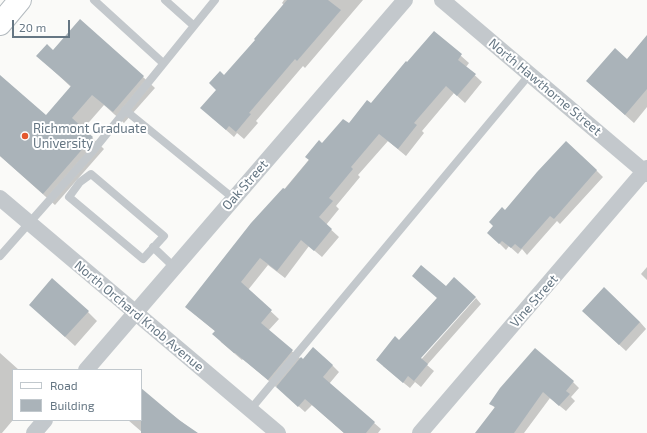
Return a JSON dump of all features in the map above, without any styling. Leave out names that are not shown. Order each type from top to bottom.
[{"type":"main road","points":[[0,24],[20,0]]},
{"type":"street","name":"Oak Street","points":[[87,369],[405,0]]},
{"type":"street","name":"North Hawthorne Street","points":[[442,0],[646,171]]},
{"type":"street","name":"Vine Street","points":[[420,433],[646,171]]},
{"type":"street","name":"North Orchard Knob Avenue","points":[[1,201],[29,222],[278,433]]},
{"type":"street","points":[[34,433],[43,421]]},
{"type":"lane","points":[[94,0],[163,63]]},
{"type":"lane","points":[[165,0],[194,25]]},
{"type":"lane","points":[[0,256],[92,152],[215,0]]},
{"type":"lane","points":[[250,410],[530,74]]},
{"type":"lane","points":[[125,110],[233,198]]},
{"type":"lane","points":[[72,174],[80,182]]},
{"type":"lane","points":[[91,174],[164,236],[143,259],[69,197],[80,182],[91,174]]},
{"type":"lane","points":[[153,247],[174,267]]},
{"type":"building","points":[[287,0],[328,0],[341,10],[297,61],[295,59],[249,113],[251,114],[236,132],[229,126],[226,130],[200,108],[216,90],[209,83],[220,71],[224,75],[255,40],[254,39]]},
{"type":"building","points":[[80,19],[144,76],[113,112],[92,95],[72,118],[93,137],[43,194],[0,156],[0,75],[46,115],[71,86],[36,56],[47,44],[53,50]]},
{"type":"building","points":[[434,31],[462,54],[458,60],[476,74],[457,96],[446,86],[414,123],[417,125],[398,149],[379,134],[351,167],[353,169],[329,198],[333,201],[319,217],[332,229],[314,251],[301,240],[277,271],[260,258],[241,282],[272,310],[261,323],[293,350],[268,380],[212,334],[215,331],[185,307],[251,223],[283,188],[285,189],[309,160],[305,157],[319,140],[322,143],[343,119],[349,123],[367,100],[371,103],[406,61],[407,62]]},
{"type":"building","points":[[647,35],[647,89],[625,115],[586,81],[615,48],[627,59]]},
{"type":"building","points":[[566,141],[597,170],[554,219],[550,216],[521,249],[515,244],[511,248],[502,241],[499,244],[487,233],[493,226],[489,222],[502,207],[505,210]]},
{"type":"building","points":[[421,265],[446,286],[454,277],[476,297],[421,358],[428,364],[414,381],[408,376],[403,383],[376,360],[395,336],[399,340],[437,298],[412,276]]},
{"type":"building","points":[[52,278],[89,311],[65,337],[29,305]]},
{"type":"building","points":[[604,287],[640,322],[619,345],[582,311]]},
{"type":"building","points":[[313,347],[333,365],[323,377],[375,422],[366,433],[344,433],[305,399],[298,407],[276,387],[301,357],[303,359]]},
{"type":"building","points":[[535,348],[574,381],[566,391],[570,394],[559,406],[543,392],[514,433],[475,433],[495,407],[489,404],[500,388]]},
{"type":"building","points":[[142,389],[179,420],[198,433],[141,433]]},
{"type":"place","name":"Richmont Graduate University","points":[[25,136]]}]
